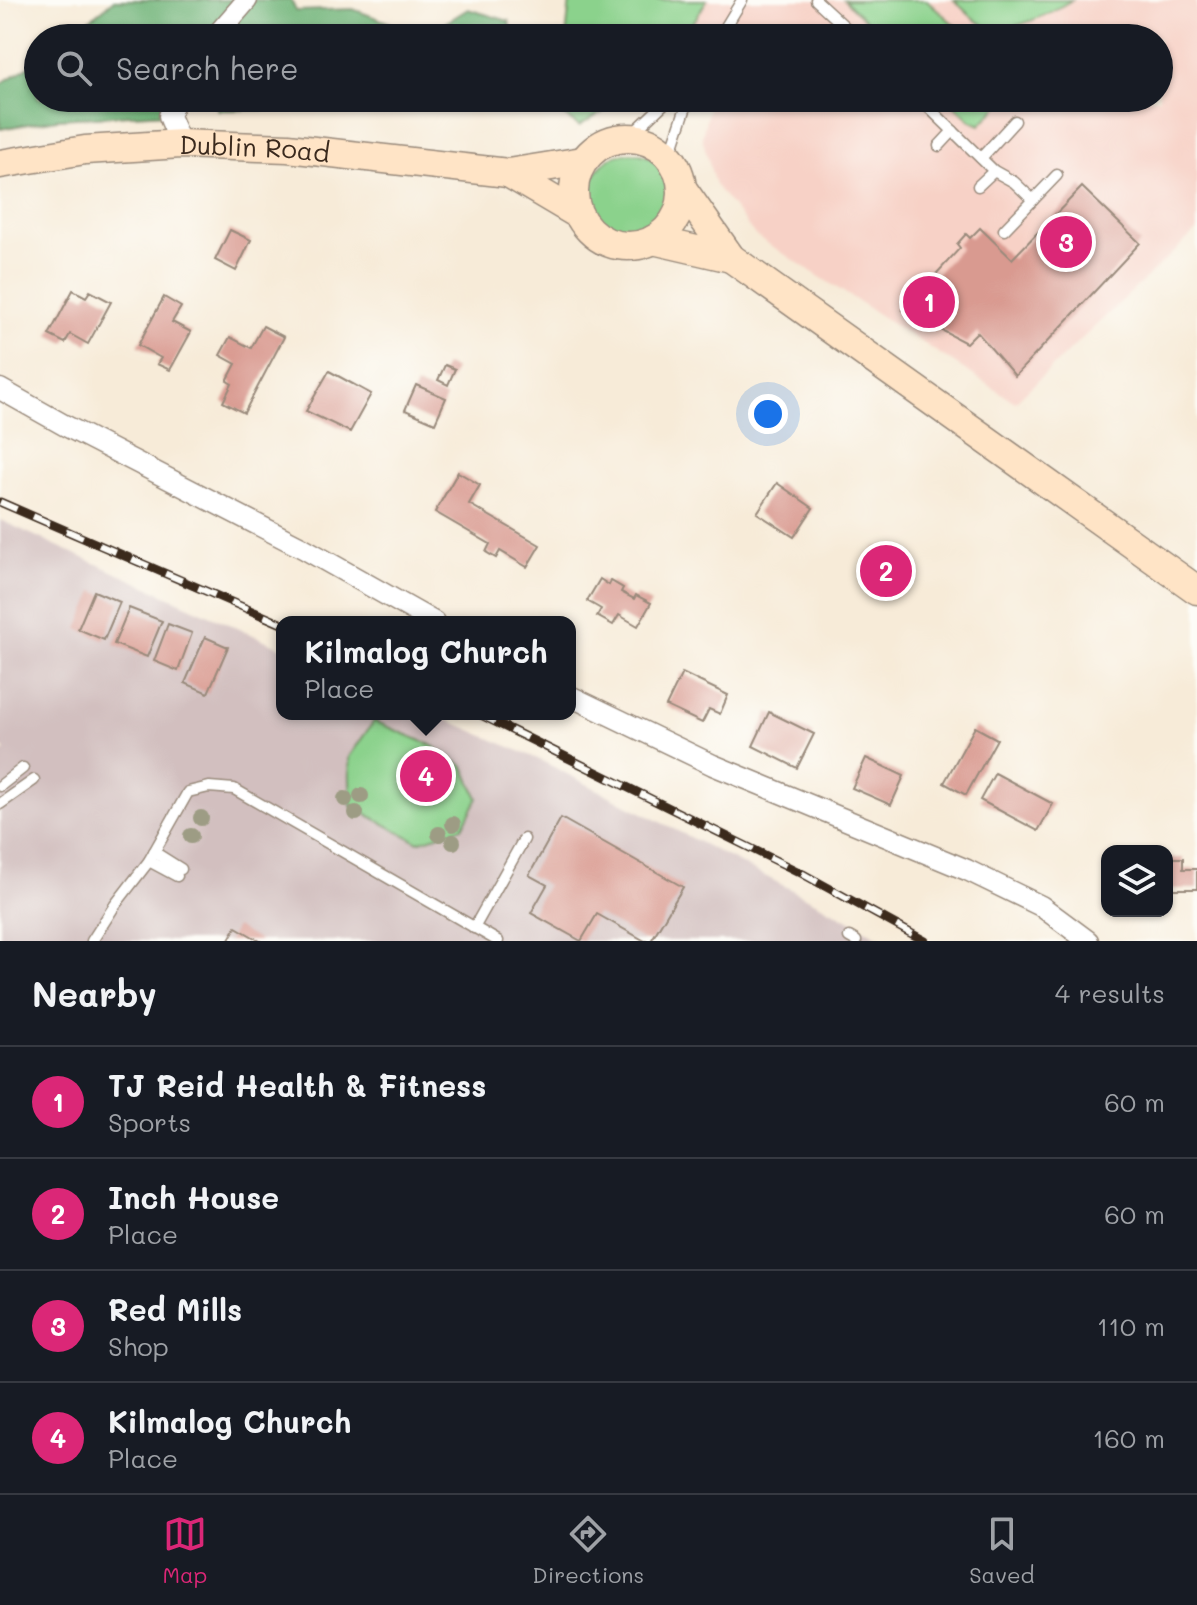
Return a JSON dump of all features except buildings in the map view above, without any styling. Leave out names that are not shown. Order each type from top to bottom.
[{"type":"main road","points":[[628,138],[651,143],[669,158],[678,172],[682,188],[681,204],[666,231],[653,240],[636,245],[611,243],[589,229],[579,215],[574,197],[576,178],[583,161],[603,145],[628,138]]},
{"type":"main road","name":"Dublin Road","points":[[0,164],[85,150],[181,144],[288,148],[508,173]]},
{"type":"main road","points":[[508,173],[583,161]]},
{"type":"main road","points":[[508,173],[579,215]]},
{"type":"main road","points":[[682,188],[731,258],[1197,590]]},
{"type":"main road","points":[[653,240],[731,258]]},
{"type":"street","points":[[226,24],[247,0]]},
{"type":"street","points":[[171,112],[169,116],[181,144]]},
{"type":"street","points":[[0,389],[303,548],[423,616]]},
{"type":"street","points":[[576,699],[713,765],[967,870],[1041,906],[1088,941]]},
{"type":"lane","points":[[727,24],[742,0]]},
{"type":"lane","points":[[816,0],[842,24]]},
{"type":"lane","points":[[628,138],[655,112]]},
{"type":"lane","points":[[669,158],[684,112]]},
{"type":"lane","points":[[933,112],[994,171],[1014,182],[1033,200]]},
{"type":"lane","points":[[981,158],[1015,121]]},
{"type":"lane","points":[[939,146],[953,131]]},
{"type":"lane","points":[[978,186],[994,171]]},
{"type":"lane","points":[[1004,230],[1057,175]]},
{"type":"lane","points":[[0,786],[23,768]]},
{"type":"lane","points":[[0,804],[34,780]]},
{"type":"lane","points":[[92,941],[151,857],[188,792],[209,787],[234,789],[498,941]]},
{"type":"lane","points":[[474,928],[524,839]]},
{"type":"lane","points":[[151,857],[179,873]]},
{"type":"shaded area","points":[[570,0],[1197,0],[1197,230],[1015,402],[756,236],[715,185],[702,137],[708,112],[1173,112],[1173,24],[567,24]]},
{"type":"shaded area","points":[[0,520],[276,645],[276,720],[448,720],[540,760],[886,941],[0,941],[0,754],[6,751],[0,745]]},
{"type":"green space","points":[[114,0],[291,0],[296,11],[353,9],[392,24],[84,24]]},
{"type":"green space","points":[[570,0],[707,0],[692,24],[567,24]]},
{"type":"green space","points":[[844,0],[927,0],[954,24],[869,24]]},
{"type":"green space","points":[[954,0],[1072,0],[1020,24],[983,24]]},
{"type":"green space","points":[[468,9],[509,21],[510,24],[444,24]]},
{"type":"green space","points":[[24,69],[24,112],[169,112],[57,119],[0,129],[0,84]]},
{"type":"green space","points":[[558,112],[603,112],[579,126]]},
{"type":"green space","points":[[962,112],[993,112],[980,125]]},
{"type":"green space","points":[[631,153],[647,157],[660,165],[668,178],[672,194],[668,210],[660,223],[647,231],[631,235],[615,231],[602,223],[594,210],[590,194],[594,178],[602,165],[615,157]]},
{"type":"green space","points":[[374,721],[431,745],[464,767],[478,798],[462,828],[418,842],[351,806],[349,757]]},
{"type":"railway","points":[[0,502],[276,621]]},
{"type":"railway","points":[[491,720],[803,874],[925,941]]},
{"type":"place","name":"Red Mills","points":[[1066,242]]},
{"type":"place","name":"TJ Reid Health & Fitness","points":[[929,302]]},
{"type":"place","name":"Inch House","points":[[886,571]]},
{"type":"place","name":"Kilmalog Church","points":[[426,776]]}]
